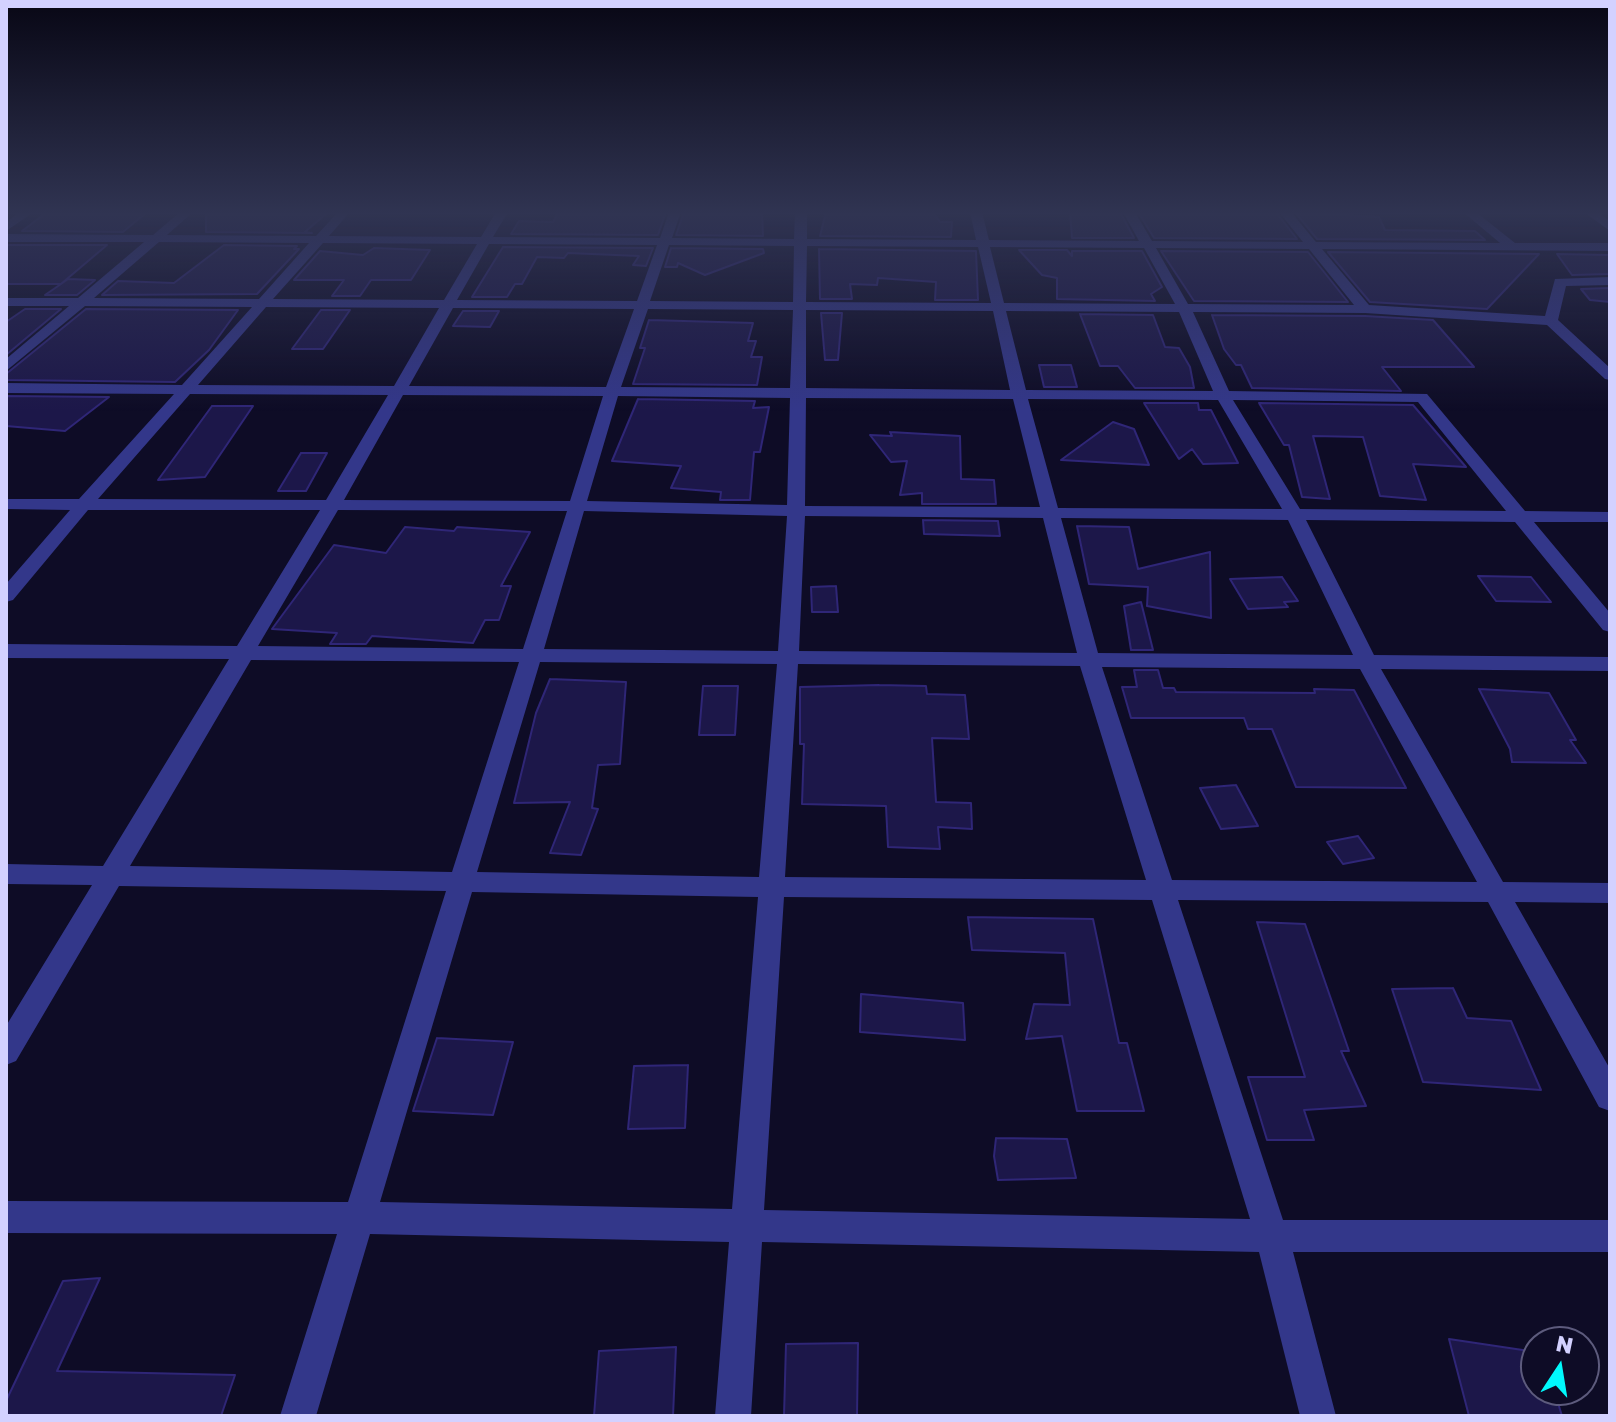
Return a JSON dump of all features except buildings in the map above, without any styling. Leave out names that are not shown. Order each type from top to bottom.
[{"type":"street","points":[[6,367],[111,278]]},
{"type":"street","points":[[6,596],[285,278]]},
{"type":"street","points":[[6,1052],[464,278]]},
{"type":"street","points":[[298,1416],[530,656],[612,392],[651,278]]},
{"type":"street","points":[[733,1416],[788,657],[796,511],[800,278]]},
{"type":"street","points":[[994,278],[1019,394],[1089,660],[1272,1236],[1318,1416]]},
{"type":"street","points":[[1167,278],[1184,308],[1223,396],[1294,514],[1367,662],[1610,1097]]},
{"type":"street","points":[[1341,278],[1365,309]]},
{"type":"street","points":[[1551,321],[1560,282],[1610,281]]},
{"type":"street","points":[[6,302],[1365,309],[1551,321],[1610,376]]},
{"type":"street","points":[[6,388],[1422,397],[1610,626]]},
{"type":"street","points":[[6,504],[577,506],[796,511],[1610,517]]},
{"type":"street","points":[[6,651],[1610,664]]},
{"type":"street","points":[[6,874],[772,887],[1610,893]]},
{"type":"street","points":[[6,1217],[359,1218],[1272,1236],[1610,1236]]}]
